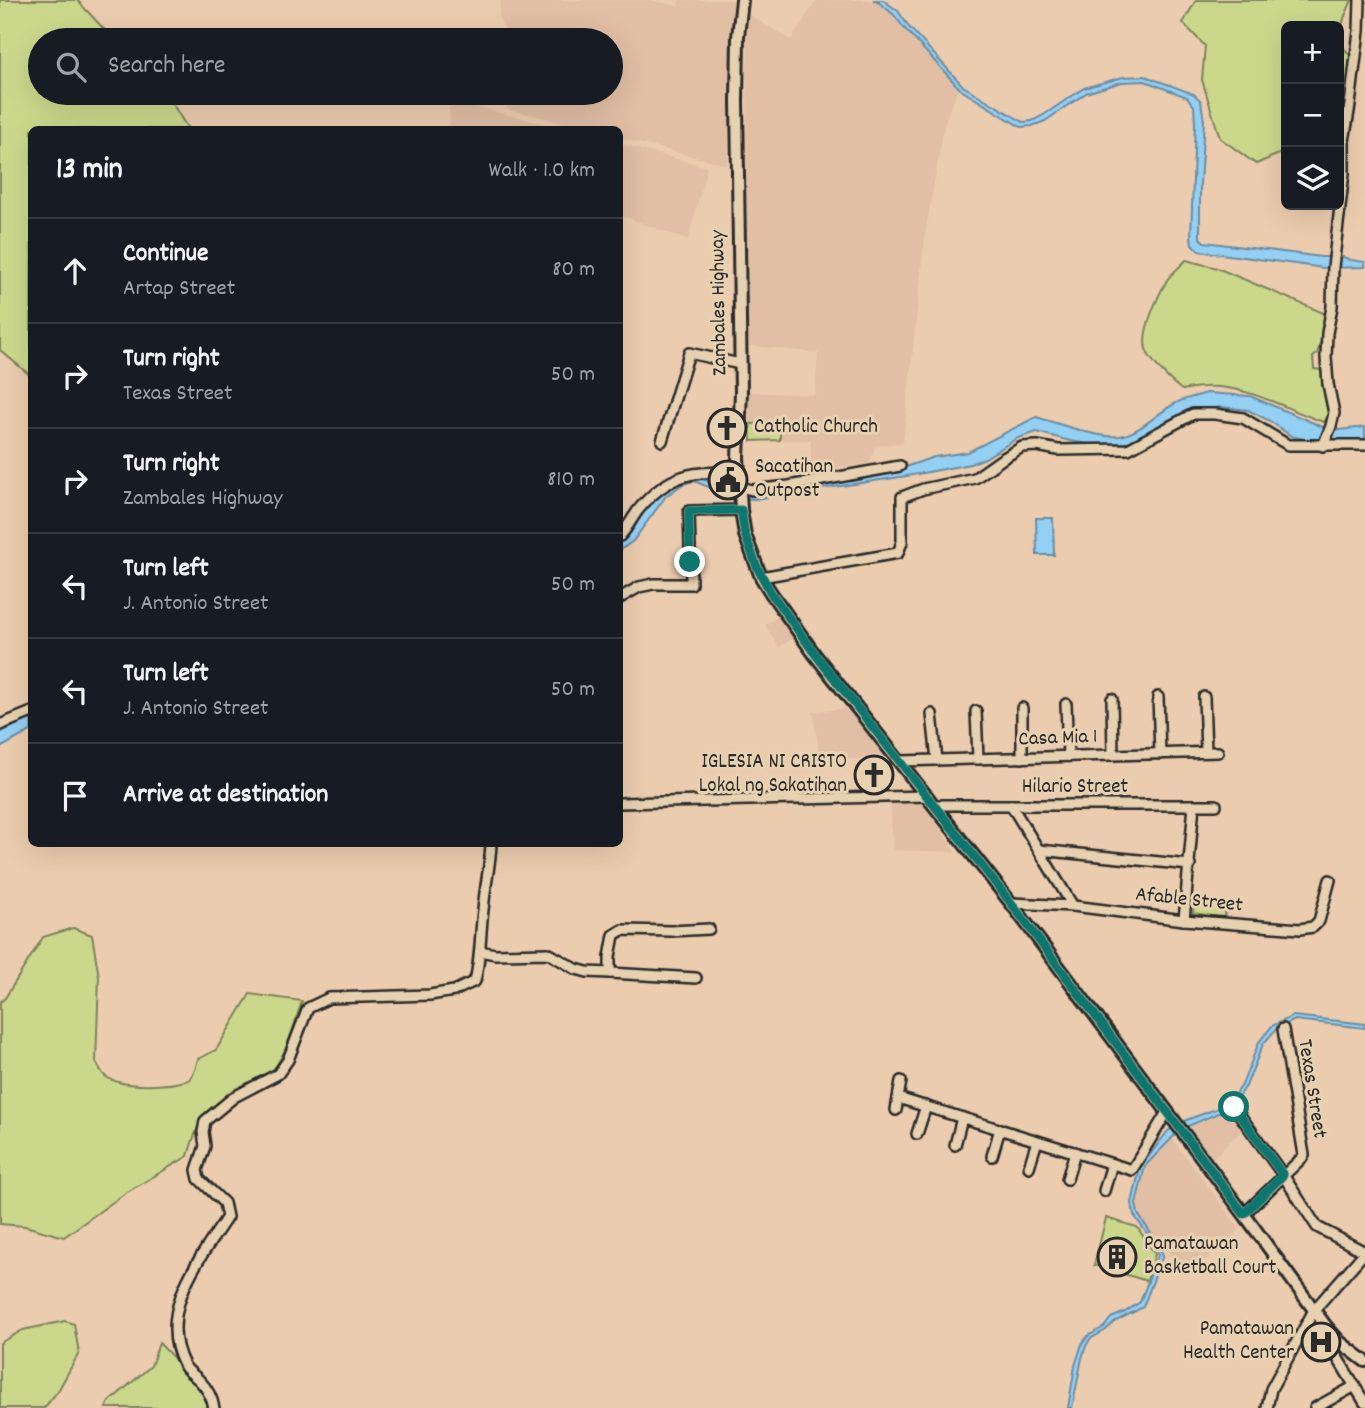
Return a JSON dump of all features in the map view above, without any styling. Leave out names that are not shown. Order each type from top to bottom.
[{"type":"main road","name":"Zambales Highway","points":[[742,0],[738,37],[737,101],[739,473],[745,535],[761,576],[816,655],[1011,903],[1325,1325],[1340,1342],[1365,1361]]},
{"type":"street","points":[[1323,446],[1334,413],[1328,384],[1327,333],[1332,307],[1333,267],[1345,173],[1344,141],[1359,32],[1360,0]]},
{"type":"street","points":[[663,441],[689,353],[740,364]]},
{"type":"street","points":[[761,576],[898,553],[902,542],[902,497],[923,489],[975,478],[1022,447],[1037,446],[1058,450],[1128,449],[1193,414],[1243,418],[1288,445],[1365,445]]},
{"type":"street","points":[[740,488],[752,490],[789,486],[900,466]]},
{"type":"street","points":[[623,532],[657,490],[682,476],[715,472],[739,473]]},
{"type":"street","points":[[623,596],[639,587],[653,584],[691,584],[689,511],[741,508]]},
{"type":"street","points":[[1158,697],[1160,754]]},
{"type":"street","points":[[1204,697],[1206,752]]},
{"type":"street","points":[[1112,699],[1113,755]]},
{"type":"street","points":[[1066,704],[1068,756]]},
{"type":"street","points":[[1022,708],[1022,758]]},
{"type":"street","points":[[976,711],[978,759]]},
{"type":"street","points":[[0,725],[28,714]]},
{"type":"street","points":[[932,714],[937,760]]},
{"type":"street","name":"Casa Mia 1","points":[[900,761],[1218,752]]},
{"type":"street","name":"Hilario Street","points":[[623,803],[931,801],[1011,805],[1216,805]]},
{"type":"street","points":[[1011,805],[1073,906]]},
{"type":"street","points":[[1184,920],[1194,805]]},
{"type":"street","points":[[214,1408],[203,1383],[185,1367],[175,1341],[175,1319],[184,1284],[227,1217],[224,1203],[199,1179],[197,1170],[205,1146],[205,1121],[234,1097],[278,1074],[288,1060],[308,1008],[329,998],[430,995],[454,990],[475,981],[491,847]]},
{"type":"street","points":[[1038,850],[1190,865]]},
{"type":"street","name":"Afable Street","points":[[1011,903],[1073,906],[1184,920],[1291,928],[1313,927],[1319,921],[1330,880]]},
{"type":"street","points":[[610,973],[614,935],[622,930],[709,929]]},
{"type":"street","points":[[480,951],[495,954],[548,953],[576,969],[594,973],[696,978]]},
{"type":"street","points":[[594,973],[610,957]]},
{"type":"street","name":"Texas Street","points":[[1244,1214],[1304,1155],[1283,1029]]},
{"type":"street","points":[[896,1110],[901,1081]]},
{"type":"street","points":[[898,1098],[1132,1170],[1167,1112]]},
{"type":"street","points":[[917,1133],[926,1106]]},
{"type":"street","points":[[1234,1107],[1317,1227],[1365,1252],[1314,1310],[1270,1389],[1267,1408]]},
{"type":"street","points":[[955,1145],[962,1118]]},
{"type":"street","points":[[992,1156],[1000,1129]]},
{"type":"street","points":[[1029,1167],[1037,1140]]},
{"type":"street","points":[[1067,1179],[1075,1152]]},
{"type":"street","points":[[1104,1191],[1112,1164]]},
{"type":"street","points":[[1356,1262],[1365,1271]]},
{"type":"street","points":[[1325,1325],[1331,1348]]},
{"type":"street","points":[[1338,1357],[1365,1403]]},
{"type":"street","points":[[1315,1408],[1355,1386]]},
{"type":"shaded area","points":[[501,0],[650,0],[678,6],[679,0],[734,0],[727,165],[623,139],[623,126],[576,126],[507,109],[508,105],[623,105],[623,28],[504,28],[499,18]]},
{"type":"shaded area","points":[[817,0],[868,0],[880,5],[958,89],[945,121],[925,235],[903,442],[875,447],[870,463],[811,471],[811,440],[780,440],[780,423],[750,424],[748,392],[815,395],[818,353],[746,345],[747,80],[748,14],[791,40]]},
{"type":"shaded area","points":[[449,105],[469,105],[552,126],[450,126]]},
{"type":"shaded area","points":[[623,145],[707,167],[688,240],[623,216]]},
{"type":"shaded area","points":[[782,614],[797,636],[779,647],[765,625]]},
{"type":"shaded area","points":[[850,708],[889,758],[820,759],[813,712]]},
{"type":"shaded area","points":[[920,796],[955,852],[893,850],[890,797]]},
{"type":"shaded area","points":[[1233,1108],[1246,1126],[1213,1158],[1189,1127]]},
{"type":"shaded area","points":[[1172,1139],[1240,1229],[1188,1276],[1159,1244],[1139,1214],[1136,1204],[1146,1167]]},
{"type":"green space","points":[[0,0],[77,0],[103,28],[28,28],[28,105],[173,105],[186,126],[28,126],[28,373],[0,350]]},
{"type":"green space","points":[[1196,0],[1352,0],[1343,21],[1281,21],[1281,153],[1256,164],[1220,138],[1202,80],[1205,46],[1183,23]]},
{"type":"green space","points":[[1344,48],[1352,57],[1344,108]]},
{"type":"green space","points":[[1186,260],[1217,268],[1326,314],[1322,338],[1317,354],[1313,357],[1314,369],[1322,370],[1331,413],[1324,422],[1235,389],[1204,387],[1182,390],[1156,365],[1146,349],[1148,323],[1167,280]]},
{"type":"green space","points":[[780,423],[780,440],[751,441],[750,424]]},
{"type":"green space","points":[[1195,899],[1226,903],[1224,918],[1193,913]]},
{"type":"green space","points":[[73,928],[92,935],[99,977],[96,1062],[105,1076],[122,1083],[170,1084],[189,1080],[198,1059],[216,1050],[250,994],[302,1001],[280,1060],[268,1075],[227,1096],[204,1116],[188,1156],[124,1194],[64,1237],[25,1226],[0,1224],[0,1002],[43,937]]},
{"type":"green space","points":[[1106,1218],[1137,1227],[1155,1254],[1147,1281],[1094,1265]]},
{"type":"green space","points":[[65,1321],[74,1324],[79,1353],[58,1391],[44,1408],[0,1408],[0,1343],[23,1330]]},
{"type":"green space","points":[[159,1343],[206,1391],[211,1408],[106,1408],[109,1402],[151,1366]]},
{"type":"water","points":[[873,0],[883,0],[898,11],[909,27],[963,86],[1023,122],[1042,116],[1084,88],[1123,77],[1145,76],[1194,94],[1201,101],[1204,121],[1200,238],[1204,242],[1321,257],[1343,257],[1365,262],[1365,267],[1324,268],[1199,251],[1192,244],[1191,236],[1195,123],[1194,106],[1187,97],[1145,81],[1122,82],[1086,93],[1045,121],[1021,127],[961,90],[894,15]]},
{"type":"water","points":[[1207,393],[1250,396],[1323,427],[1339,430],[1365,427],[1365,442],[1317,442],[1291,436],[1248,410],[1222,407],[1190,411],[1169,420],[1128,445],[1103,446],[1037,432],[1018,438],[970,464],[755,499],[736,498],[694,481],[683,484],[666,496],[633,541],[623,548],[623,538],[645,507],[663,489],[684,478],[701,479],[738,491],[905,467],[934,457],[968,452],[1036,417],[1090,433],[1120,436],[1142,427],[1180,401]]},
{"type":"water","points":[[1036,518],[1053,518],[1054,555],[1037,555]]},
{"type":"water","points":[[28,719],[28,733],[0,748],[0,733]]},
{"type":"water","points":[[1293,1016],[1365,1024],[1365,1028],[1295,1020],[1276,1029],[1263,1044],[1246,1086],[1232,1107],[1188,1126],[1173,1137],[1145,1166],[1136,1204],[1138,1214],[1163,1255],[1143,1307],[1114,1322],[1090,1339],[1082,1358],[1072,1408],[1068,1408],[1075,1366],[1082,1344],[1111,1318],[1140,1302],[1158,1255],[1154,1244],[1134,1215],[1132,1203],[1140,1168],[1168,1131],[1184,1121],[1229,1104],[1242,1085],[1259,1042],[1272,1026]]},
{"type":"place","name":"Catholic Church","points":[[727,428]]},
{"type":"place","name":"Sacatihan Outpost","points":[[728,480]]},
{"type":"place","name":"IGLESIA NI CRISTO Lokal ng Sakatihan","points":[[874,775]]},
{"type":"place","name":"Pamatawan Basketball Court","points":[[1117,1257]]},
{"type":"place","name":"Pamatawan Health Center","points":[[1321,1342]]},
{"type":"route","points":[[690,562],[689,511],[741,510],[745,535],[761,576],[771,593],[816,655],[1011,903],[1244,1214],[1283,1175],[1234,1107]]}]
